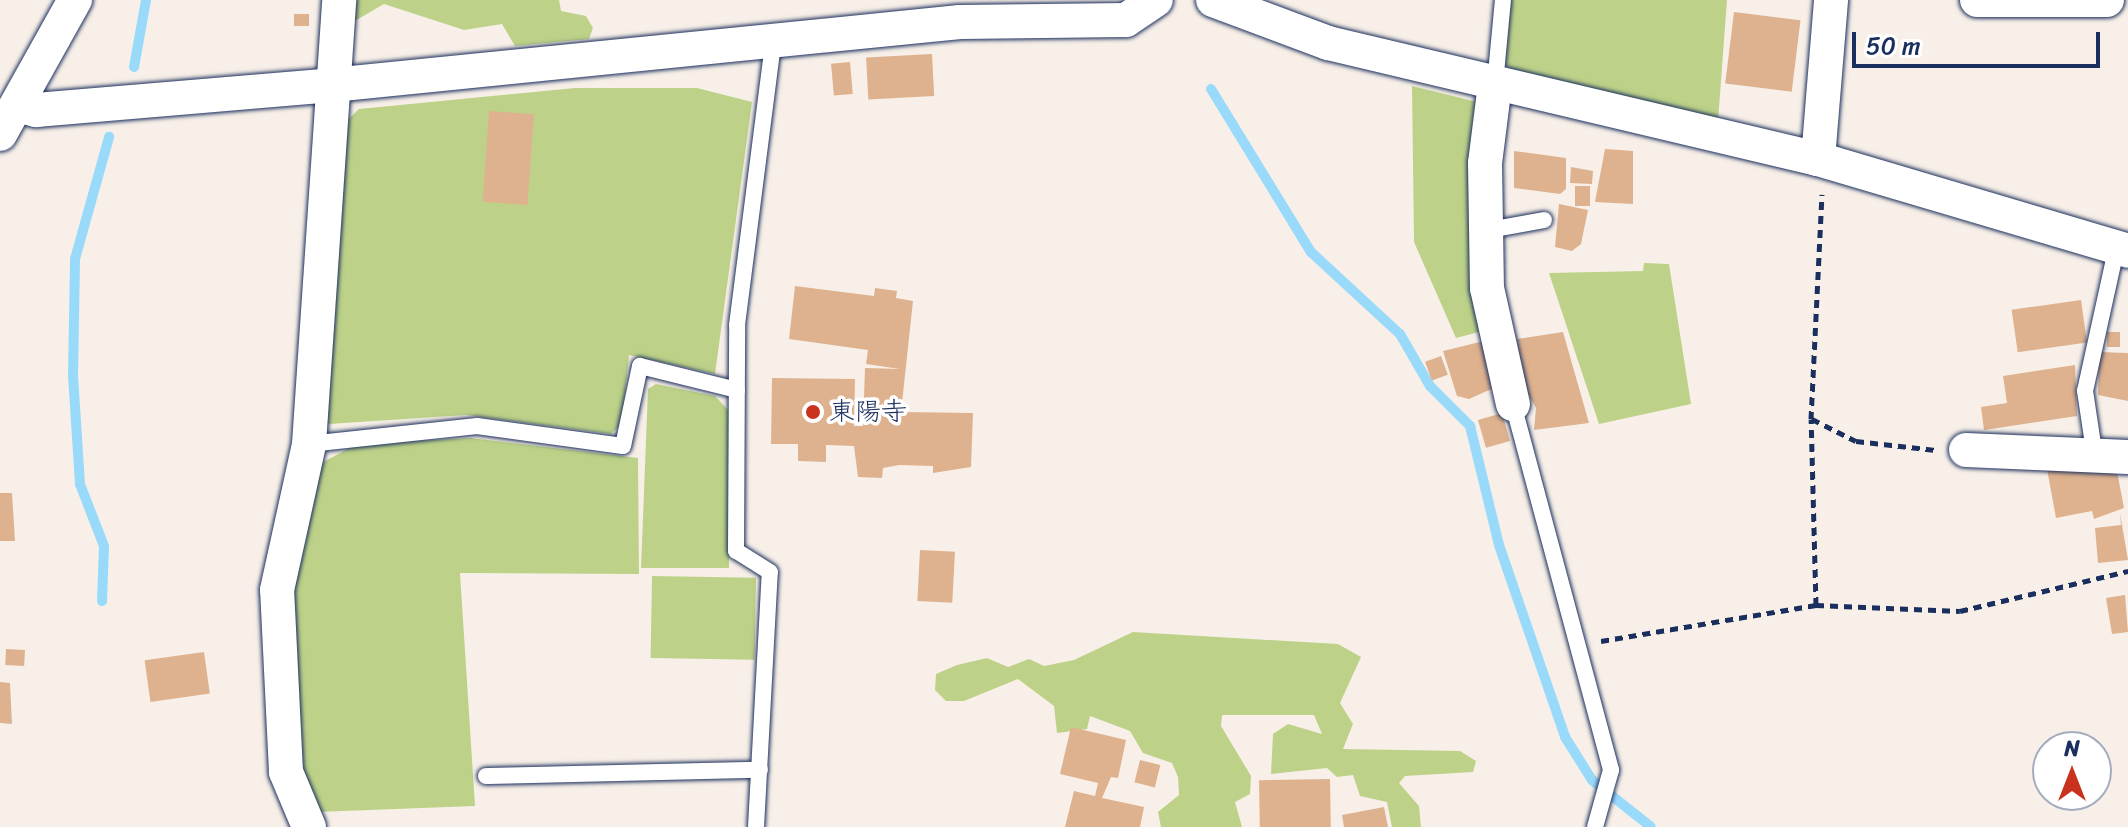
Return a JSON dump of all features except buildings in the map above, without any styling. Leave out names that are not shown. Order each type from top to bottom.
[{"type":"street","points":[[8,120],[75,0]]},
{"type":"street","points":[[309,827],[286,772],[277,590],[309,444],[339,0]]},
{"type":"street","points":[[8,120],[36,110],[332,85],[774,38],[960,22],[1126,20],[1156,0]]},
{"type":"street","points":[[1213,0],[1328,43],[1823,160],[2123,248]]},
{"type":"street","points":[[1823,160],[1831,0]]},
{"type":"street","points":[[1977,0],[2105,0]]},
{"type":"street","points":[[1495,84],[1484,231],[1490,310],[1513,404]]},
{"type":"street","points":[[1966,450],[2094,451],[2128,457]]},
{"type":"lane","points":[[1495,84],[1503,0]]},
{"type":"lane","points":[[756,827],[770,572],[736,551],[737,390],[741,254],[774,38]]},
{"type":"lane","points":[[1484,231],[1544,220]]},
{"type":"lane","points":[[2094,451],[2085,391],[2123,248]]},
{"type":"lane","points":[[309,444],[477,426],[623,446],[640,366],[737,390]]},
{"type":"lane","points":[[1513,404],[1610,784],[1607,803],[1595,827]]},
{"type":"lane","points":[[486,776],[760,770]]},
{"type":"path","points":[[1816,605],[1811,419],[1823,160]]},
{"type":"path","points":[[1811,419],[1856,441],[1966,450]]},
{"type":"path","points":[[1576,646],[1816,605],[1950,612],[2128,571]]},
{"type":"green space","points":[[347,0],[559,0],[561,11],[586,16],[593,28],[589,39],[515,46],[502,24],[464,30],[384,4],[348,25]]},
{"type":"green space","points":[[1508,0],[1727,0],[1718,121],[1512,72],[1504,61]]},
{"type":"green space","points":[[1412,86],[1477,102],[1479,332],[1456,338],[1414,242]]},
{"type":"green space","points":[[575,88],[697,88],[752,102],[715,374],[629,355],[622,423],[611,434],[466,415],[329,424],[318,416],[340,127],[359,109]]},
{"type":"green space","points":[[1644,263],[1669,264],[1691,404],[1599,424],[1549,273],[1643,271]]},
{"type":"green space","points":[[656,384],[715,396],[729,411],[729,568],[641,568],[648,389]]},
{"type":"green space","points":[[471,438],[638,458],[639,574],[460,573],[475,806],[316,812],[299,764],[290,584],[314,467],[357,444]]},
{"type":"green space","points":[[652,576],[756,578],[755,660],[651,658]]},
{"type":"green space","points":[[1133,632],[1338,644],[1361,657],[1340,703],[1353,724],[1343,749],[1460,751],[1476,761],[1473,772],[1405,776],[1399,783],[1419,806],[1421,827],[1392,827],[1387,802],[1360,796],[1353,775],[1337,777],[1327,768],[1271,774],[1273,734],[1288,724],[1322,734],[1314,715],[1222,715],[1221,726],[1251,776],[1250,794],[1235,802],[1242,827],[1161,827],[1158,812],[1179,795],[1178,777],[1172,763],[1143,753],[1130,731],[1090,716],[1087,729],[1057,733],[1054,706],[1018,679],[964,701],[946,701],[935,690],[936,674],[957,665],[987,658],[1008,667],[1029,659],[1044,666],[1074,660]]},
{"type":"waterway","points":[[134,67],[146,0]]},
{"type":"waterway","points":[[1211,89],[1311,252],[1400,334],[1430,386],[1470,426],[1499,545],[1565,737],[1592,780],[1651,827]]},
{"type":"waterway","points":[[102,601],[104,546],[80,484],[73,376],[75,259],[109,137]]},
{"type":"place","name":"東陽寺","points":[[813,412]]}]
